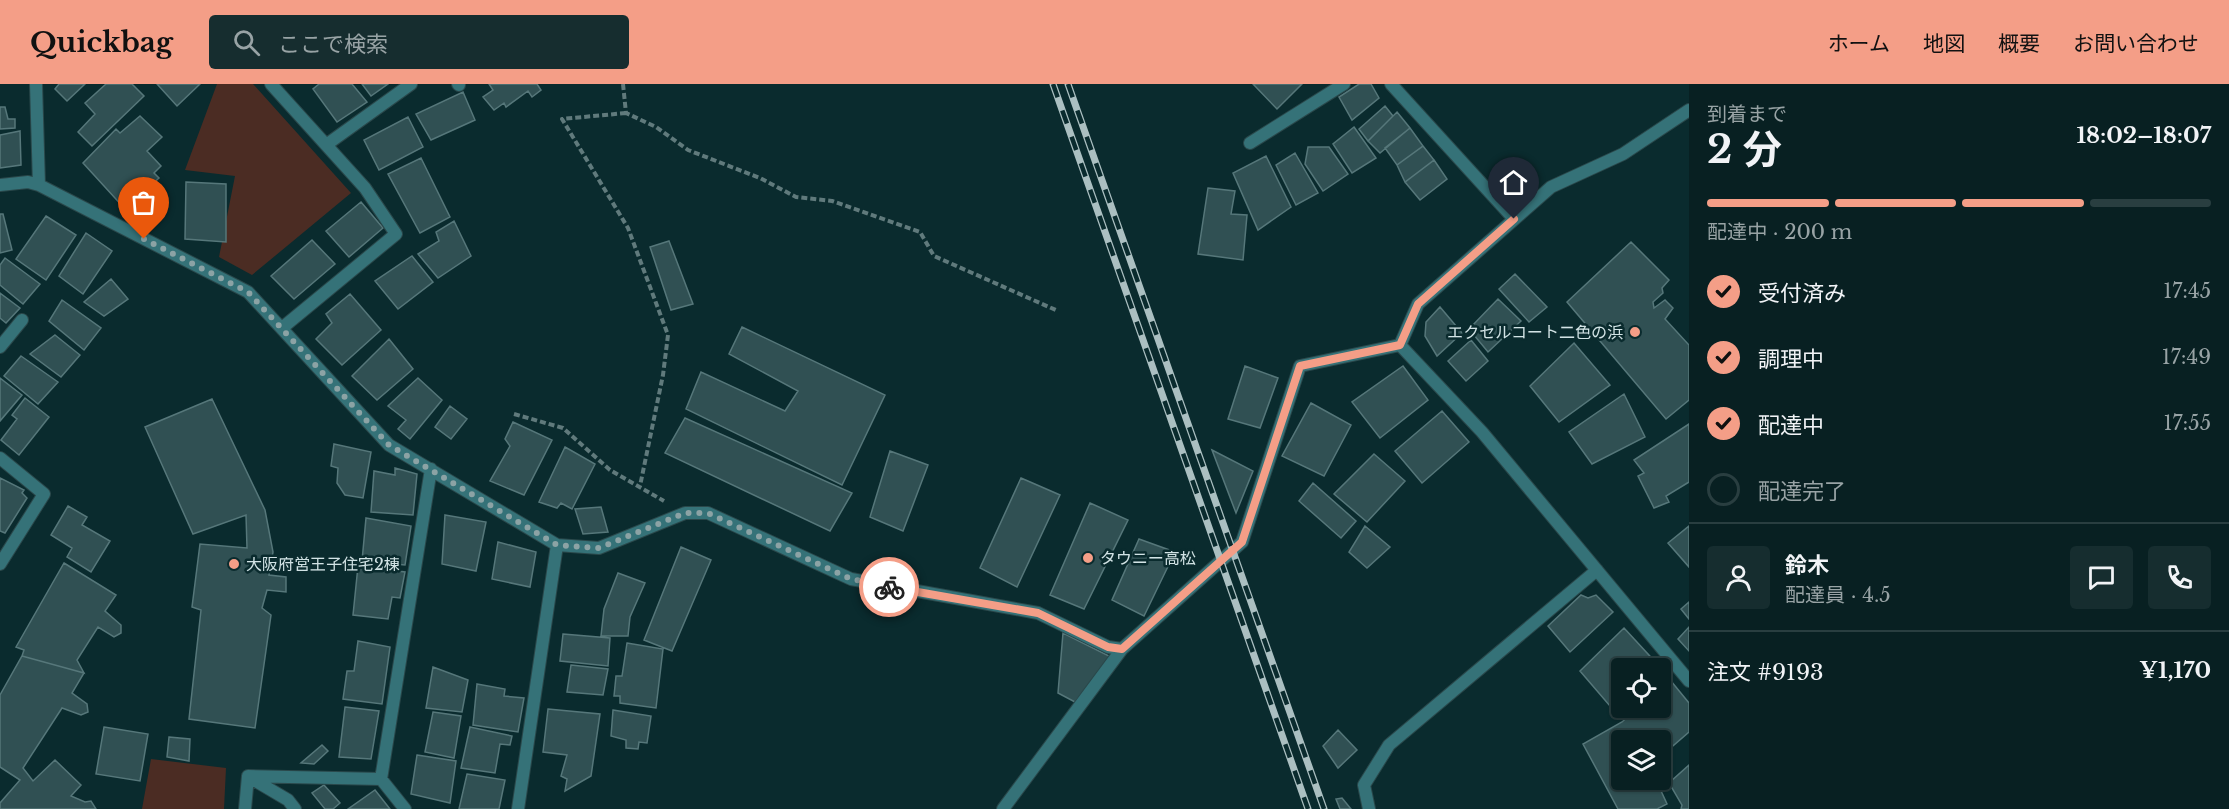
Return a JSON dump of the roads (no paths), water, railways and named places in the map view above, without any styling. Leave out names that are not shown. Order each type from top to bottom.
[{"type":"street","points":[[36,84],[39,186]]},
{"type":"street","points":[[271,84],[366,188],[396,234],[282,328]]},
{"type":"street","points":[[326,145],[411,84]]},
{"type":"street","points":[[1251,143],[1344,84]]},
{"type":"street","points":[[1391,84],[1514,219]]},
{"type":"street","points":[[1400,345],[1418,304],[1551,187],[1623,154],[1689,110]]},
{"type":"street","points":[[0,184],[28,182],[39,186],[248,292],[389,445],[557,545],[599,548],[685,513],[708,513],[851,579],[1038,613],[1108,647],[1122,649]]},
{"type":"street","points":[[0,347],[22,320]]},
{"type":"street","points":[[1400,345],[1482,432],[1689,681]]},
{"type":"street","points":[[1003,809],[1122,649],[1242,542],[1300,366],[1400,345]]},
{"type":"street","points":[[0,458],[44,494],[0,564]]},
{"type":"street","points":[[405,809],[381,779],[431,469]]},
{"type":"street","points":[[518,809],[557,545]]},
{"type":"street","points":[[1369,809],[1364,784],[1389,745],[1597,570]]},
{"type":"street","points":[[248,776],[381,779]]},
{"type":"street","points":[[245,809],[248,776]]},
{"type":"street","points":[[248,776],[288,800],[296,809]]},
{"type":"railway","points":[[1053,84],[1308,809]]},
{"type":"railway","points":[[1068,84],[1324,809]]},
{"type":"place","name":"エクセルコート二色の浜","points":[[1635,332]]},
{"type":"place","name":"タウニー高松","points":[[1088,558]]},
{"type":"place","name":"大阪府営王子住宅2棟","points":[[234,564]]}]
